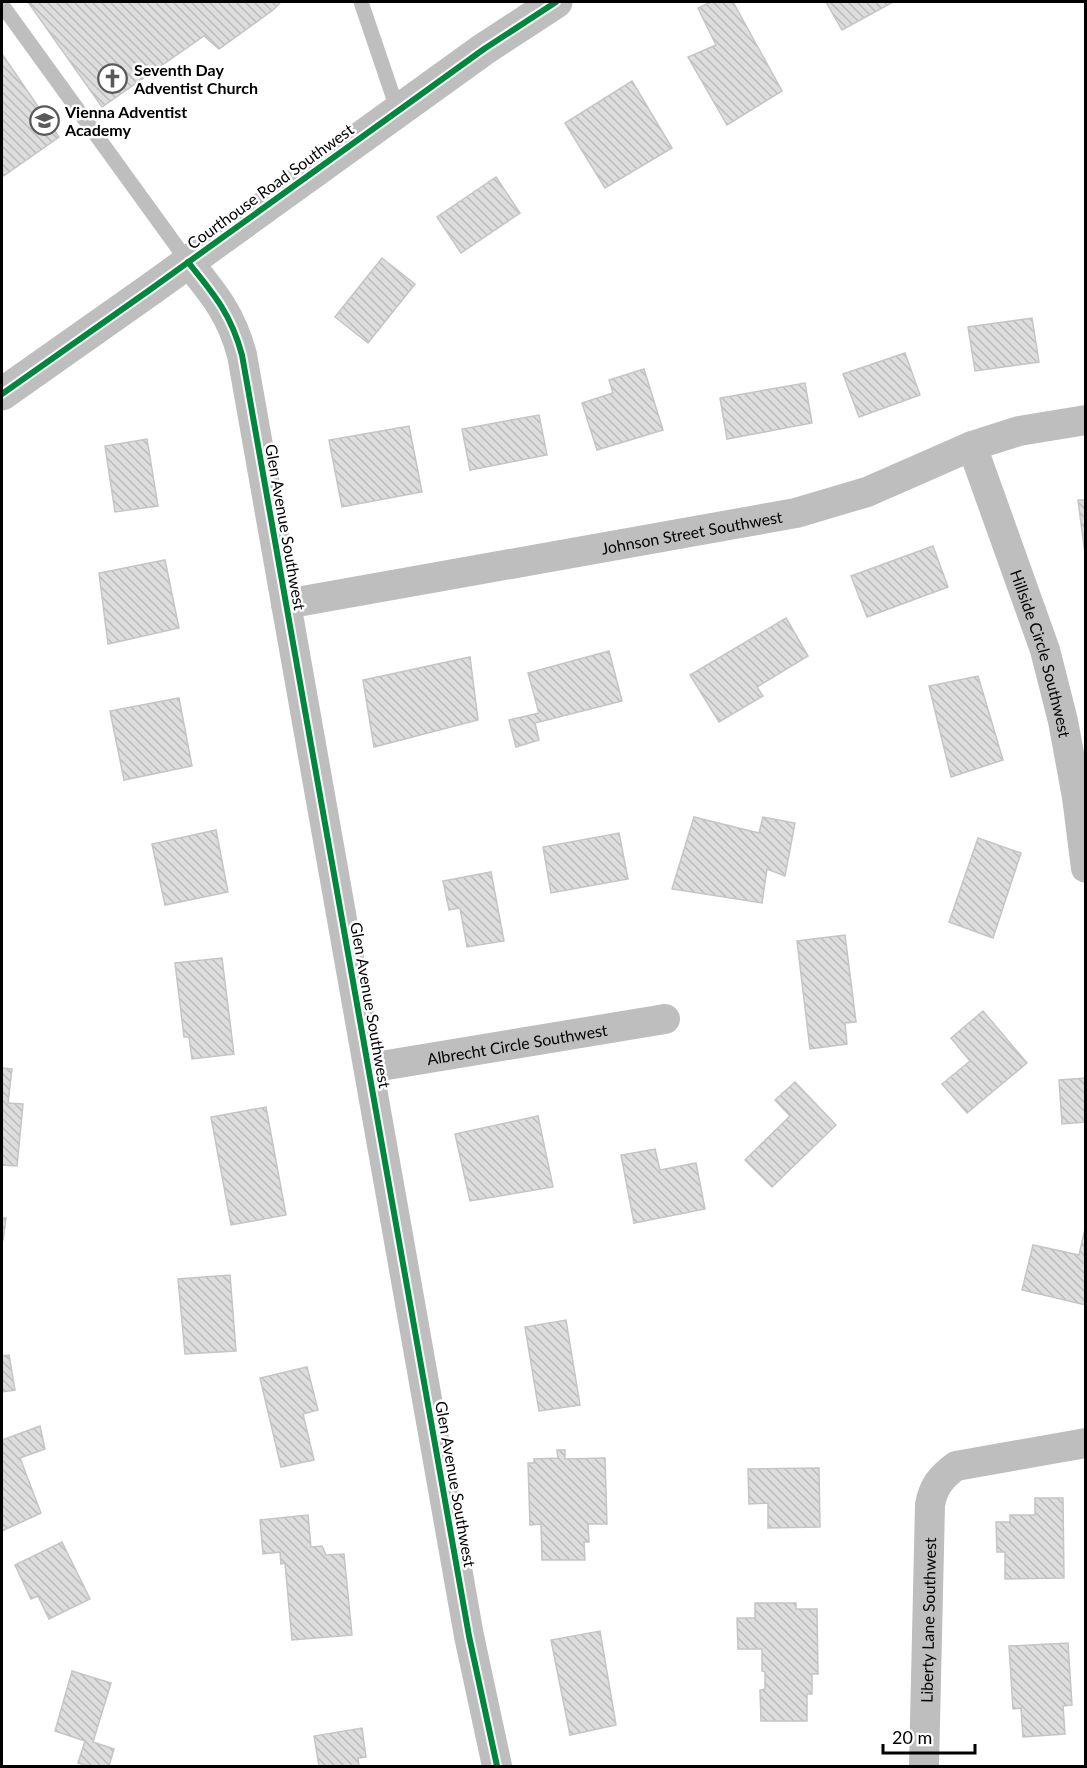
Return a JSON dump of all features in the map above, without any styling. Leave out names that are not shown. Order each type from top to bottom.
[{"type":"street","name":"Courthouse Road Southwest","points":[[2,393],[484,49],[556,2]]},
{"type":"street","name":"Glen Avenue Southwest","points":[[188,262],[222,305],[237,337],[244,367],[469,1635],[497,1767]]},
{"type":"street","name":"Johnson Street Southwest","points":[[286,604],[796,513],[867,492],[972,446],[1019,431],[1086,420]]},
{"type":"street","name":"Hillside Circle Southwest","points":[[972,446],[1045,650],[1063,721],[1077,797],[1086,868]]},
{"type":"street","name":"Albrecht Circle Southwest","points":[[369,1068],[665,1019]]},
{"type":"street","name":"Liberty Lane Southwest","points":[[924,1767],[932,1494],[941,1478],[956,1466],[1086,1443]]},
{"type":"lane","points":[[361,2],[398,111]]},
{"type":"lane","points":[[2,5],[188,262]]},
{"type":"building","name":"Seventh Day Adventist Church","points":[[28,2],[281,2],[219,49],[204,36],[102,107]]},
{"type":"building","points":[[711,2],[733,2],[782,91],[727,125],[688,57],[716,45],[698,8]]},
{"type":"building","points":[[826,2],[893,2],[842,30]]},
{"type":"building","name":"Vienna Adventist Academy","points":[[2,54],[59,137],[2,177]]},
{"type":"building","points":[[632,81],[672,148],[605,188],[565,123]]},
{"type":"building","points":[[496,177],[520,213],[461,253],[437,217]]},
{"type":"building","points":[[382,258],[415,284],[368,343],[335,317]]},
{"type":"building","points":[[1032,318],[1039,362],[975,371],[968,327]]},
{"type":"building","points":[[905,353],[920,395],[859,417],[843,374]]},
{"type":"building","points":[[644,369],[663,430],[597,450],[582,403],[613,393],[609,380]]},
{"type":"building","points":[[805,383],[812,423],[727,439],[720,398]]},
{"type":"building","points":[[539,415],[547,455],[470,470],[462,429]]},
{"type":"building","points":[[409,426],[422,492],[342,507],[329,440]]},
{"type":"building","points":[[147,439],[158,506],[115,512],[105,446]]},
{"type":"building","points":[[1078,500],[1086,500],[1086,562]]},
{"type":"building","points":[[933,546],[948,587],[867,617],[851,576]]},
{"type":"building","points":[[165,560],[179,628],[108,644],[99,573]]},
{"type":"building","points":[[786,618],[808,656],[757,687],[763,696],[719,722],[690,675]]},
{"type":"building","points":[[609,651],[622,701],[535,723],[539,740],[516,747],[509,720],[539,713],[528,673]]},
{"type":"building","points":[[470,657],[478,720],[374,747],[363,680]]},
{"type":"building","points":[[978,676],[1003,760],[951,777],[929,686]]},
{"type":"building","points":[[179,698],[192,766],[124,780],[110,711]]},
{"type":"building","points":[[694,817],[759,833],[763,817],[795,823],[785,876],[767,869],[762,903],[672,889]]},
{"type":"building","points":[[216,830],[228,892],[165,905],[152,844]]},
{"type":"building","points":[[619,833],[628,879],[551,893],[543,847]]},
{"type":"building","points":[[978,838],[1021,853],[993,938],[949,922]]},
{"type":"building","points":[[491,872],[504,941],[467,947],[460,908],[449,910],[443,881]]},
{"type":"building","points":[[845,935],[856,1022],[845,1023],[847,1044],[810,1049],[797,941]]},
{"type":"building","points":[[222,958],[234,1054],[192,1059],[189,1037],[184,1037],[175,963]]},
{"type":"building","points":[[983,1011],[1027,1063],[967,1113],[942,1084],[970,1061],[951,1038]]},
{"type":"building","points":[[2,1068],[12,1069],[8,1103],[23,1104],[17,1166],[2,1165]]},
{"type":"building","points":[[1086,1078],[1086,1122],[1062,1124],[1059,1080]]},
{"type":"building","points":[[795,1082],[836,1125],[772,1187],[745,1160],[790,1116],[775,1100]]},
{"type":"building","points":[[266,1107],[286,1215],[231,1225],[211,1117]]},
{"type":"building","points":[[538,1116],[553,1187],[470,1201],[455,1134]]},
{"type":"building","points":[[655,1149],[660,1170],[696,1163],[705,1209],[634,1223],[621,1155]]},
{"type":"building","points":[[2,1218],[6,1218],[3,1240],[2,1240]]},
{"type":"building","points":[[1085,1229],[1086,1305],[1022,1290],[1033,1245],[1079,1255]]},
{"type":"building","points":[[230,1275],[236,1351],[185,1354],[178,1279]]},
{"type":"building","points":[[566,1320],[580,1405],[539,1411],[525,1327]]},
{"type":"building","points":[[9,1355],[15,1390],[2,1392],[2,1356]]},
{"type":"building","points":[[307,1367],[318,1410],[303,1414],[314,1460],[281,1467],[260,1378]]},
{"type":"building","points":[[40,1426],[45,1449],[20,1458],[41,1513],[2,1531],[2,1440]]},
{"type":"building","points":[[557,1450],[565,1450],[565,1459],[605,1458],[607,1524],[588,1524],[589,1542],[584,1542],[585,1560],[542,1560],[541,1524],[530,1525],[528,1463],[534,1463],[534,1459],[558,1458]]},
{"type":"building","points":[[819,1468],[820,1527],[768,1528],[768,1503],[749,1504],[748,1469]]},
{"type":"building","points":[[1035,1498],[1063,1498],[1064,1578],[1005,1579],[1005,1552],[997,1552],[996,1522],[1010,1522],[1010,1515],[1035,1515]]},
{"type":"building","points":[[308,1515],[311,1547],[322,1546],[326,1555],[344,1554],[352,1635],[292,1640],[285,1563],[281,1564],[280,1552],[263,1554],[260,1520]]},
{"type":"building","points":[[62,1542],[90,1599],[49,1619],[38,1596],[31,1599],[15,1565]]},
{"type":"building","points":[[755,1603],[796,1603],[796,1609],[817,1609],[818,1674],[812,1674],[812,1694],[807,1694],[807,1721],[761,1721],[760,1690],[765,1689],[762,1649],[738,1649],[737,1618],[755,1618]]},
{"type":"building","points":[[600,1631],[616,1725],[570,1735],[551,1640]]},
{"type":"building","points":[[1068,1643],[1072,1705],[1063,1706],[1065,1734],[1023,1737],[1021,1708],[1013,1709],[1009,1646]]},
{"type":"building","points":[[72,1671],[111,1683],[93,1742],[114,1749],[109,1766],[89,1766],[78,1763],[85,1741],[55,1731]]},
{"type":"building","points":[[362,1728],[366,1757],[358,1758],[359,1766],[319,1766],[314,1736]]},
{"type":"cycle path","points":[[2,394],[484,49],[556,2]]},
{"type":"cycle path","points":[[188,262],[221,305],[233,328],[242,355],[469,1636],[497,1766]]},
{"type":"place","name":"Seventh Day Adventist Church","points":[[113,78]]},
{"type":"place","name":"Vienna Adventist Academy","points":[[44,120]]}]
